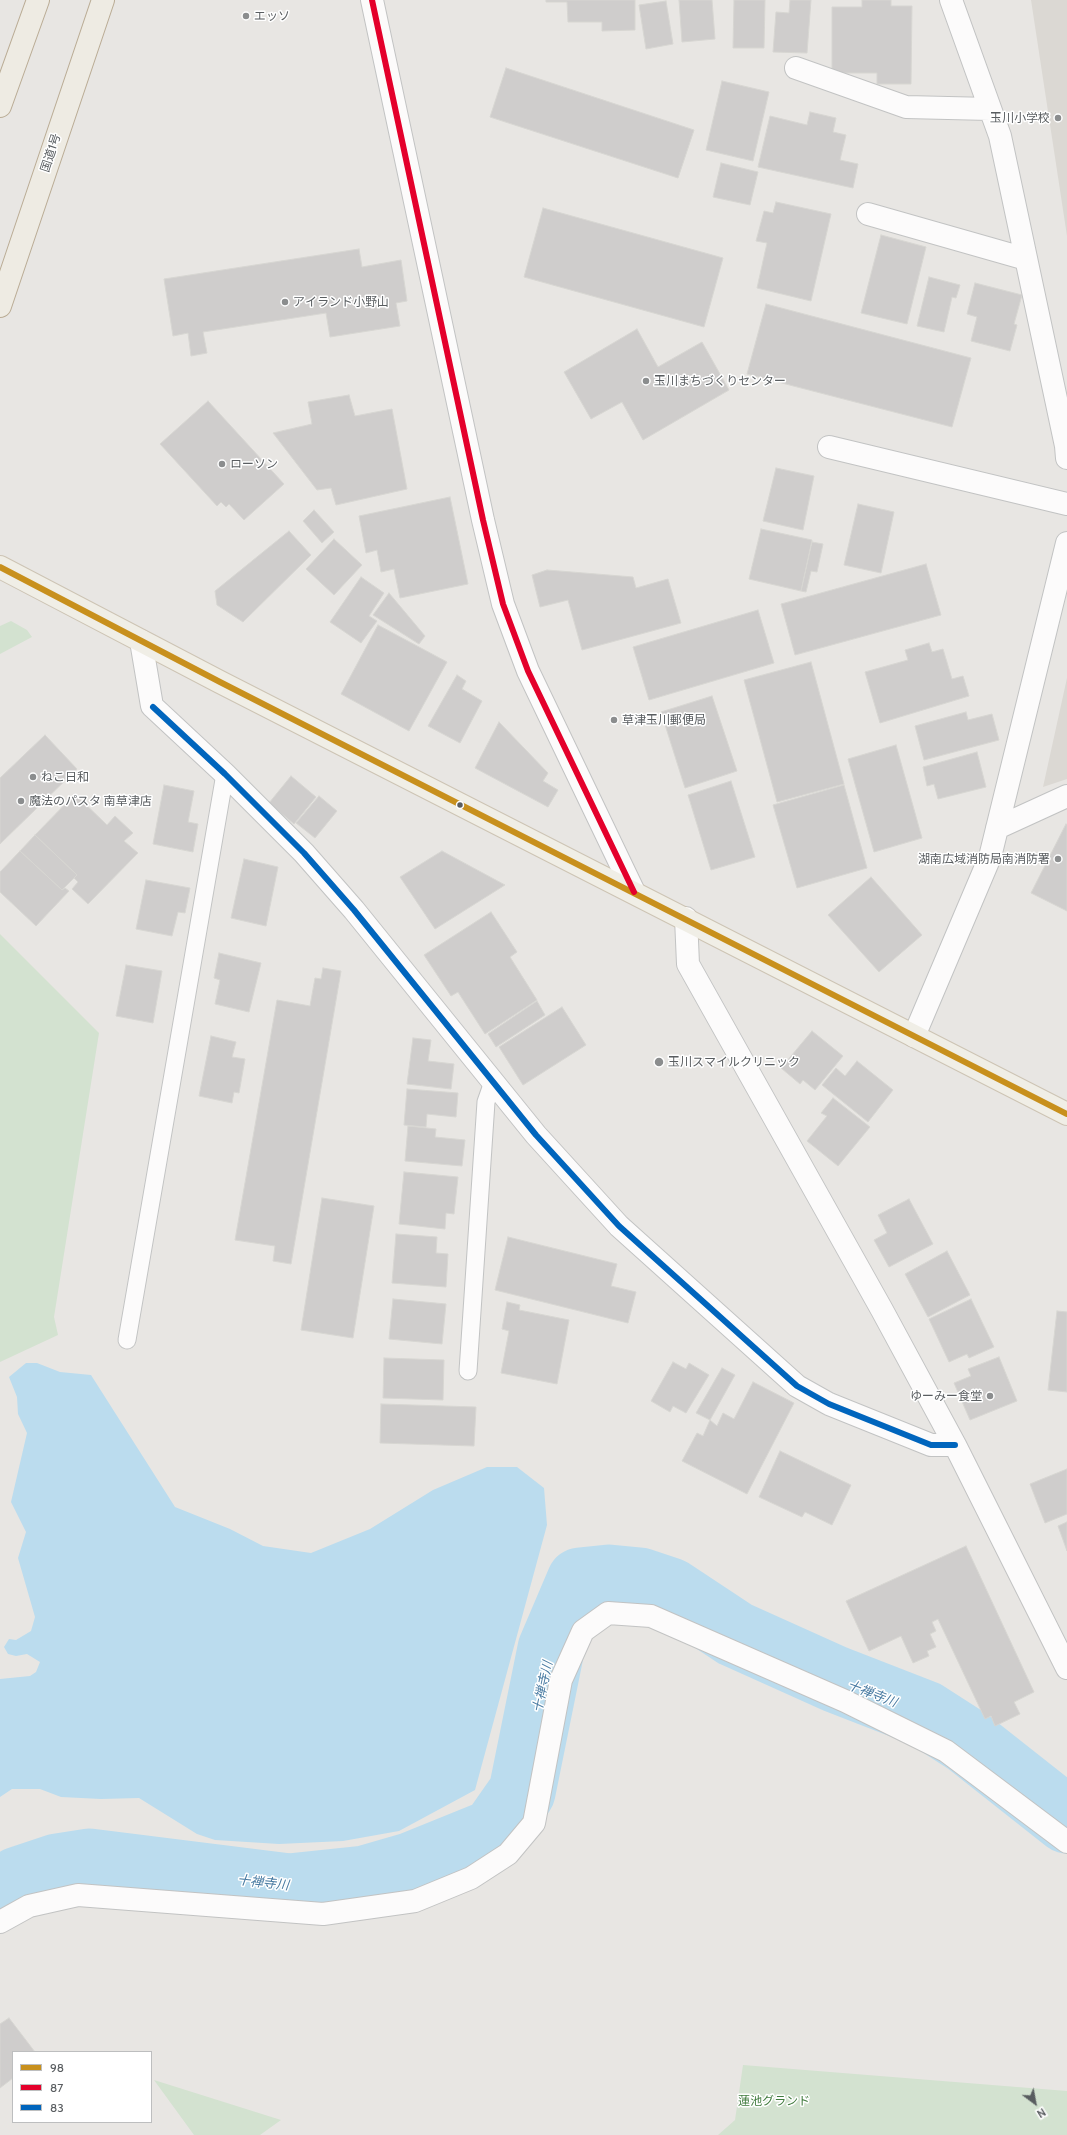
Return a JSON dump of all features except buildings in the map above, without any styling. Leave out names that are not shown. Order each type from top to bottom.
[{"type":"highway","points":[[0,106],[38,0]]},
{"type":"highway","name":"国道1号","points":[[0,306],[103,0]]},
{"type":"main road","points":[[0,567],[141,641],[686,918],[1067,1114]]},
{"type":"street","points":[[372,0],[503,604],[528,671],[634,892]]},
{"type":"street","points":[[951,0],[1000,136],[1066,446],[1067,458]]},
{"type":"street","points":[[796,68],[906,107],[990,109]]},
{"type":"street","points":[[868,214],[1026,259]]},
{"type":"street","points":[[829,447],[1067,504]]},
{"type":"street","points":[[914,1036],[990,857],[1067,543]]},
{"type":"street","points":[[141,641],[152,706],[225,774],[304,853],[354,910],[536,1135],[619,1226],[797,1386],[829,1404],[931,1445],[955,1445]]},
{"type":"street","points":[[997,828],[1067,796]]},
{"type":"street","points":[[686,918],[688,964],[879,1303],[955,1445],[1067,1668]]},
{"type":"street","points":[[0,1922],[29,1906],[78,1895],[323,1914],[415,1900],[471,1878],[508,1854],[534,1823],[561,1680],[583,1631],[608,1613],[651,1616],[845,1700],[946,1751],[1067,1842]]},
{"type":"lane","points":[[127,1340],[225,774]]},
{"type":"lane","points":[[468,1371],[486,1102],[493,1082]]},
{"type":"shaded area","name":"玉川小学校","points":[[1031,0],[1067,0],[1067,236]]},
{"type":"shaded area","points":[[1067,678],[1067,779],[1043,787]]},
{"type":"green space","points":[[11,621],[27,630],[32,637],[0,654],[0,626]]},
{"type":"green space","points":[[0,934],[99,1033],[54,1317],[58,1335],[0,1362]]},
{"type":"green space","name":"蓮池グランド","points":[[743,2065],[1067,2091],[1067,2135],[718,2135],[735,2120]]},
{"type":"green space","points":[[154,2080],[281,2120],[260,2135],[194,2135]]},
{"type":"water","points":[[26,1363],[37,1363],[60,1372],[91,1375],[175,1507],[230,1529],[263,1546],[311,1553],[370,1529],[433,1490],[487,1467],[517,1467],[544,1488],[547,1525],[475,1790],[399,1831],[343,1841],[279,1844],[215,1840],[197,1834],[139,1798],[101,1799],[61,1797],[40,1789],[12,1789],[0,1797],[0,1679],[30,1676],[36,1672],[40,1662],[27,1654],[16,1656],[8,1654],[4,1647],[9,1639],[16,1640],[31,1631],[35,1617],[18,1558],[26,1532],[11,1502],[27,1433],[18,1414],[17,1397],[9,1377]]},
{"type":"waterway","name":"十禅寺川","points":[[0,1892],[18,1880],[57,1867],[89,1862],[289,1887],[365,1879],[410,1866],[494,1832],[522,1792],[551,1649],[580,1581],[609,1578],[640,1581],[670,1591],[735,1634],[835,1679],[925,1714],[967,1741],[1067,1820]]},
{"type":"transit line","name":"87","points":[[372,0],[483,520],[503,604],[528,671],[634,892]]},
{"type":"transit line","name":"98","points":[[0,567],[220,682],[1067,1114]]},
{"type":"transit line","name":"83","points":[[153,707],[225,774],[304,853],[354,910],[536,1135],[619,1226],[797,1386],[829,1404],[931,1445],[955,1445]]},
{"type":"place","name":"エッソ","points":[[246,16]]},
{"type":"place","name":"玉川小学校","points":[[1058,118]]},
{"type":"place","name":"アイランド小野山","points":[[285,302]]},
{"type":"place","name":"玉川まちづくりセンター","points":[[646,381]]},
{"type":"place","name":"ローソン","points":[[222,464]]},
{"type":"place","name":"草津玉川郵便局","points":[[614,720]]},
{"type":"place","name":"ねこ日和","points":[[33,777]]},
{"type":"place","name":"魔法のパスタ 南草津店","points":[[21,801]]},
{"type":"place","name":"湖南広域消防局南消防署","points":[[1058,859]]},
{"type":"place","name":"玉川スマイルクリニック","points":[[659,1062]]},
{"type":"place","name":"ゆーみー食堂","points":[[990,1396]]}]
